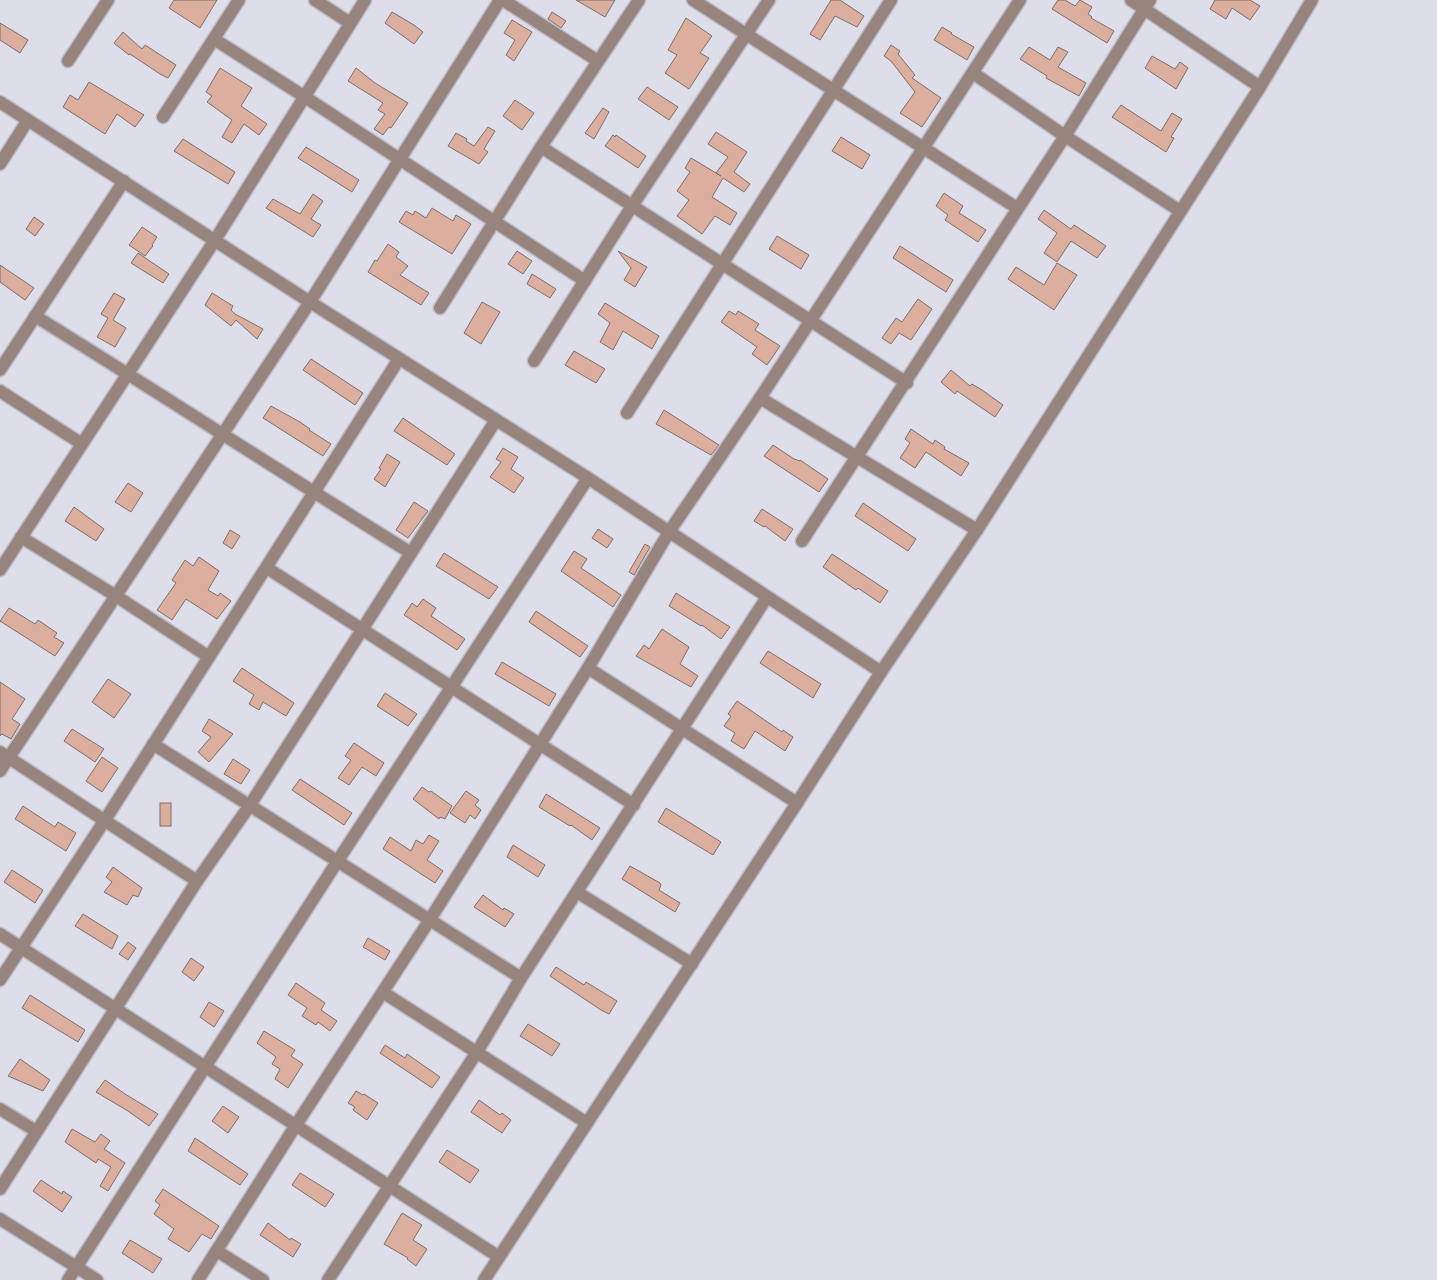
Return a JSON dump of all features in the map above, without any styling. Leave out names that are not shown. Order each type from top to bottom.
[{"type":"street","points":[[68,62],[108,0]]},
{"type":"street","points":[[163,117],[239,0]]},
{"type":"street","points":[[315,0],[350,23]]},
{"type":"street","points":[[0,570],[215,240],[365,0]]},
{"type":"street","points":[[0,772],[4,755],[116,596],[223,434],[310,302],[502,0],[598,61]]},
{"type":"street","points":[[440,308],[541,147],[639,0]]},
{"type":"street","points":[[692,0],[1017,208]]},
{"type":"street","points":[[534,361],[632,206],[769,0]]},
{"type":"street","points":[[627,413],[891,0]]},
{"type":"street","points":[[198,1280],[296,1125],[430,921],[588,668],[669,532],[924,150],[1020,0]]},
{"type":"street","points":[[1131,0],[1147,4],[1260,88]]},
{"type":"street","points":[[484,1280],[881,672],[976,530],[1260,88],[1312,0]]},
{"type":"street","points":[[802,541],[856,456],[907,382],[1065,136],[1147,4]]},
{"type":"street","points":[[214,39],[305,96],[585,281]]},
{"type":"street","points":[[973,73],[1180,211]]},
{"type":"street","points":[[0,102],[399,359],[588,478],[881,672]]},
{"type":"street","points":[[0,164],[28,120]]},
{"type":"street","points":[[541,147],[907,382]]},
{"type":"street","points":[[0,370],[124,181]]},
{"type":"street","points":[[35,316],[411,553]]},
{"type":"street","points":[[0,980],[267,568],[399,359]]},
{"type":"street","points":[[0,392],[82,444]]},
{"type":"street","points":[[760,398],[976,530]]},
{"type":"street","points":[[0,1189],[197,880],[250,805],[496,420]]},
{"type":"street","points":[[68,1280],[337,862],[588,478]]},
{"type":"street","points":[[21,537],[209,657]]},
{"type":"street","points":[[267,568],[634,805]]},
{"type":"street","points":[[328,1280],[477,1052],[521,978],[767,597]]},
{"type":"street","points":[[588,668],[797,803]]},
{"type":"street","points":[[153,744],[521,978]]},
{"type":"street","points":[[4,755],[197,880]]},
{"type":"street","points":[[577,892],[692,964]]},
{"type":"street","points":[[0,934],[116,1007],[499,1257]]},
{"type":"street","points":[[384,993],[587,1123]]},
{"type":"street","points":[[0,1109],[36,1131]]},
{"type":"street","points":[[0,1219],[97,1280]]},
{"type":"street","points":[[217,1251],[263,1280]]},
{"type":"building","points":[[174,0],[217,0],[200,28],[169,8]]},
{"type":"building","points":[[576,0],[615,0],[605,17]]},
{"type":"building","points":[[831,0],[840,0],[864,16],[857,27],[835,16],[820,40],[810,34]]},
{"type":"building","points":[[1058,0],[1065,0],[1075,6],[1080,0],[1092,7],[1088,14],[1091,18],[1114,31],[1107,43],[1052,9]]},
{"type":"building","points":[[1215,0],[1250,0],[1260,6],[1250,20],[1232,8],[1226,19],[1210,9]]},
{"type":"building","points":[[392,12],[423,32],[414,44],[385,23]]},
{"type":"building","points":[[552,12],[566,21],[561,28],[548,19]]},
{"type":"building","points":[[686,18],[712,36],[700,53],[709,58],[689,89],[665,73],[677,55],[668,50]]},
{"type":"building","points":[[512,20],[532,32],[514,61],[506,55],[515,40],[504,33]]},
{"type":"building","points":[[0,23],[28,40],[20,53],[0,40]]},
{"type":"building","points":[[942,27],[974,47],[967,60],[934,40]]},
{"type":"building","points":[[123,32],[142,49],[145,45],[176,65],[168,78],[129,55],[114,43]]},
{"type":"building","points":[[891,45],[900,51],[898,54],[915,75],[912,78],[941,98],[922,127],[900,113],[915,92],[891,61],[884,56]]},
{"type":"building","points":[[1029,47],[1050,60],[1058,47],[1068,52],[1058,67],[1086,83],[1079,96],[1046,78],[1047,76],[1020,59]]},
{"type":"building","points":[[1152,56],[1175,69],[1180,62],[1188,68],[1176,89],[1145,68]]},
{"type":"building","points":[[220,68],[252,88],[241,106],[267,124],[259,135],[244,124],[232,143],[222,137],[232,120],[207,102],[212,96],[206,92]]},
{"type":"building","points":[[356,68],[375,83],[408,103],[391,128],[389,127],[383,135],[374,129],[385,114],[378,110],[383,103],[348,81]]},
{"type":"building","points":[[89,82],[144,115],[135,127],[117,114],[105,134],[63,107],[70,95],[78,100]]},
{"type":"building","points":[[647,87],[678,107],[669,120],[638,99]]},
{"type":"building","points":[[515,100],[534,113],[522,130],[503,116]]},
{"type":"building","points":[[1121,105],[1161,131],[1172,113],[1182,119],[1171,137],[1174,138],[1166,152],[1112,117]]},
{"type":"building","points":[[603,108],[609,112],[594,139],[585,133]]},
{"type":"building","points":[[488,127],[495,131],[484,149],[488,152],[479,164],[448,146],[456,133],[467,139],[466,141],[474,146]]},
{"type":"building","points":[[716,132],[747,152],[734,172],[750,184],[744,192],[723,178],[712,197],[737,213],[730,225],[715,216],[702,234],[677,216],[689,200],[677,191],[690,172],[685,168],[691,158],[716,173],[728,157],[708,144]]},
{"type":"building","points":[[613,135],[615,137],[616,135],[646,156],[638,168],[605,146]]},
{"type":"building","points":[[841,137],[870,155],[862,169],[832,151]]},
{"type":"building","points":[[183,139],[235,172],[228,184],[174,151]]},
{"type":"building","points":[[306,147],[359,180],[352,192],[298,158]]},
{"type":"building","points":[[944,193],[963,206],[959,213],[986,230],[978,242],[945,220],[948,215],[936,206]]},
{"type":"building","points":[[313,194],[323,201],[311,219],[321,225],[313,237],[266,208],[273,199],[300,214]]},
{"type":"building","points":[[432,208],[453,221],[456,215],[471,224],[452,254],[399,222],[406,211],[413,215],[415,211],[426,218]]},
{"type":"building","points":[[1044,210],[1071,229],[1074,225],[1106,246],[1097,258],[1071,241],[1057,262],[1044,253],[1057,233],[1038,219]]},
{"type":"building","points":[[34,217],[44,224],[35,236],[26,229]]},
{"type":"building","points":[[142,227],[157,237],[145,256],[129,245]]},
{"type":"building","points":[[777,236],[809,255],[801,269],[769,249]]},
{"type":"building","points":[[388,244],[399,252],[396,257],[408,266],[400,275],[429,293],[421,305],[368,272]]},
{"type":"building","points":[[900,246],[953,280],[946,292],[893,258]]},
{"type":"building","points":[[517,251],[532,261],[523,274],[508,264]]},
{"type":"building","points":[[618,251],[647,267],[635,287],[624,280],[631,268]]},
{"type":"building","points":[[138,253],[169,274],[163,283],[131,263]]},
{"type":"building","points":[[1057,263],[1077,275],[1054,310],[1008,279],[1016,267],[1044,285]]},
{"type":"building","points":[[0,265],[34,288],[25,300],[0,282]]},
{"type":"building","points":[[532,274],[556,289],[550,298],[527,284]]},
{"type":"building","points":[[114,293],[125,299],[113,320],[126,328],[115,347],[97,337],[108,318],[101,314]]},
{"type":"building","points":[[212,293],[233,306],[231,310],[235,314],[263,329],[257,339],[236,320],[231,326],[205,305]]},
{"type":"building","points":[[918,299],[932,309],[911,340],[899,333],[891,344],[882,338],[896,318],[902,322]]},
{"type":"building","points":[[482,302],[500,312],[481,344],[464,333]]},
{"type":"building","points":[[605,303],[659,336],[652,349],[623,331],[613,350],[600,342],[610,323],[598,314]]},
{"type":"building","points":[[729,311],[736,315],[738,311],[759,324],[755,330],[780,346],[767,365],[752,354],[757,347],[721,322]]},
{"type":"building","points":[[574,351],[605,369],[596,383],[565,365]]},
{"type":"building","points":[[311,359],[363,393],[355,405],[303,370]]},
{"type":"building","points":[[951,370],[970,386],[972,384],[1003,405],[995,417],[957,391],[955,394],[941,382]]},
{"type":"building","points":[[271,406],[300,422],[331,444],[323,456],[263,418]]},
{"type":"building","points":[[664,410],[719,445],[711,455],[656,424]]},
{"type":"building","points":[[403,418],[455,454],[447,465],[394,431]]},
{"type":"building","points":[[911,429],[933,444],[935,440],[945,447],[944,449],[969,463],[961,476],[926,452],[915,468],[900,458],[910,443],[905,439]]},
{"type":"building","points":[[773,445],[828,479],[819,492],[764,456]]},
{"type":"building","points":[[503,448],[518,457],[511,469],[524,478],[514,493],[490,477],[501,462],[496,459]]},
{"type":"building","points":[[387,454],[400,462],[385,487],[374,479],[381,469],[379,468]]},
{"type":"building","points":[[128,483],[143,493],[131,512],[115,502]]},
{"type":"building","points":[[414,502],[428,511],[408,538],[396,530]]},
{"type":"building","points":[[863,503],[916,539],[908,551],[855,516]]},
{"type":"building","points":[[74,507],[104,529],[96,541],[65,521]]},
{"type":"building","points":[[762,509],[793,529],[785,541],[765,526],[754,521]]},
{"type":"building","points":[[598,529],[613,539],[607,548],[592,538]]},
{"type":"building","points":[[230,530],[240,536],[232,549],[223,543]]},
{"type":"building","points":[[645,544],[650,547],[634,575],[629,572]]},
{"type":"building","points":[[574,551],[587,559],[581,568],[621,595],[613,607],[561,571]]},
{"type":"building","points":[[444,553],[498,587],[489,599],[436,566]]},
{"type":"building","points":[[832,554],[888,591],[880,603],[858,588],[856,590],[823,567]]},
{"type":"building","points":[[199,557],[219,571],[208,590],[218,596],[220,593],[231,601],[217,619],[186,599],[172,620],[157,610],[176,583],[172,580],[185,560],[193,566]]},
{"type":"building","points":[[676,593],[730,627],[721,639],[702,625],[669,606]]},
{"type":"building","points":[[423,599],[436,608],[431,616],[465,639],[457,650],[404,615],[412,603],[417,607]]},
{"type":"building","points":[[9,608],[35,624],[38,620],[57,633],[54,637],[64,643],[55,656],[0,621]]},
{"type":"building","points":[[536,611],[588,646],[580,657],[529,622]]},
{"type":"building","points":[[662,629],[689,647],[680,664],[698,676],[691,687],[636,656],[644,645],[649,649]]},
{"type":"building","points":[[768,651],[821,684],[813,698],[760,663]]},
{"type":"building","points":[[502,662],[556,694],[549,706],[495,674]]},
{"type":"building","points":[[242,668],[294,703],[286,716],[263,702],[259,710],[249,704],[254,695],[233,681]]},
{"type":"building","points":[[108,679],[131,694],[114,718],[92,702]]},
{"type":"building","points":[[0,682],[25,699],[12,719],[20,724],[11,739],[2,734],[0,736]]},
{"type":"building","points":[[385,693],[417,714],[408,726],[377,706]]},
{"type":"building","points":[[737,701],[782,732],[783,730],[793,737],[785,751],[755,731],[744,749],[731,741],[735,733],[724,726],[731,716],[728,714]]},
{"type":"building","points":[[209,719],[233,734],[209,762],[198,752],[211,737],[202,731]]},
{"type":"building","points":[[72,729],[104,749],[95,762],[64,741]]},
{"type":"building","points":[[354,743],[384,763],[376,776],[362,767],[349,785],[338,778],[351,760],[345,756]]},
{"type":"building","points":[[102,757],[118,768],[102,792],[86,781]]},
{"type":"building","points":[[233,759],[250,770],[241,784],[224,774]]},
{"type":"building","points":[[300,779],[352,813],[344,825],[292,790]]},
{"type":"building","points":[[422,787],[452,806],[445,819],[440,817],[439,819],[413,799]]},
{"type":"building","points":[[466,791],[479,800],[475,805],[481,810],[475,819],[470,815],[465,823],[450,813]]},
{"type":"building","points":[[546,794],[600,828],[592,840],[571,825],[539,807]]},
{"type":"building","points":[[160,803],[171,803],[171,826],[160,826]]},
{"type":"building","points":[[23,806],[55,827],[58,822],[76,833],[66,851],[15,819]]},
{"type":"building","points":[[666,808],[721,842],[713,855],[658,822]]},
{"type":"building","points":[[429,835],[439,841],[427,860],[443,871],[435,883],[383,849],[390,837],[411,851],[416,840],[423,844]]},
{"type":"building","points":[[513,845],[545,865],[538,877],[507,857]]},
{"type":"building","points":[[630,866],[660,883],[659,890],[680,903],[675,912],[622,879]]},
{"type":"building","points":[[113,867],[142,888],[138,897],[133,895],[127,905],[104,892],[112,882],[106,877]]},
{"type":"building","points":[[12,870],[43,890],[35,903],[4,882]]},
{"type":"building","points":[[483,895],[503,910],[504,908],[514,914],[505,927],[474,907]]},
{"type":"building","points":[[83,914],[118,936],[112,949],[75,926]]},
{"type":"building","points":[[368,938],[390,951],[385,960],[363,947]]},
{"type":"building","points":[[128,942],[136,948],[128,960],[119,954]]},
{"type":"building","points":[[191,958],[204,967],[194,981],[182,972]]},
{"type":"building","points":[[556,967],[584,985],[586,982],[617,1001],[609,1014],[550,976]]},
{"type":"building","points":[[296,983],[325,1003],[321,1010],[337,1021],[330,1031],[318,1022],[316,1025],[302,1016],[307,1008],[288,995]]},
{"type":"building","points":[[30,995],[85,1030],[78,1042],[22,1008]]},
{"type":"building","points":[[209,1002],[224,1011],[214,1027],[200,1017]]},
{"type":"building","points":[[528,1024],[560,1044],[552,1056],[520,1036]]},
{"type":"building","points":[[264,1031],[295,1050],[291,1056],[303,1064],[288,1088],[275,1079],[280,1069],[272,1064],[276,1057],[257,1043]]},
{"type":"building","points":[[385,1045],[405,1058],[407,1054],[440,1077],[432,1088],[380,1053]]},
{"type":"building","points":[[20,1059],[50,1080],[43,1091],[8,1076]]},
{"type":"building","points":[[105,1080],[158,1114],[149,1126],[96,1092]]},
{"type":"building","points":[[356,1091],[378,1103],[367,1120],[353,1110],[355,1107],[348,1103]]},
{"type":"building","points":[[479,1100],[500,1115],[502,1113],[511,1120],[502,1133],[471,1112]]},
{"type":"building","points":[[223,1106],[239,1117],[228,1133],[212,1121]]},
{"type":"building","points":[[72,1129],[95,1142],[101,1134],[110,1141],[104,1149],[125,1163],[108,1191],[100,1186],[111,1167],[98,1159],[96,1163],[65,1142]]},
{"type":"building","points":[[195,1138],[248,1174],[240,1185],[188,1151]]},
{"type":"building","points":[[447,1150],[479,1170],[470,1183],[439,1162]]},
{"type":"building","points":[[300,1173],[334,1194],[325,1207],[292,1185]]},
{"type":"building","points":[[41,1180],[62,1194],[63,1191],[72,1197],[62,1212],[33,1191]]},
{"type":"building","points":[[163,1189],[219,1226],[211,1239],[202,1234],[189,1252],[168,1239],[174,1229],[154,1214],[160,1205],[155,1201]]},
{"type":"building","points":[[402,1213],[422,1225],[413,1240],[427,1249],[416,1266],[408,1258],[384,1244]]},
{"type":"building","points":[[268,1223],[290,1240],[291,1238],[301,1244],[293,1257],[260,1235]]},
{"type":"building","points":[[130,1240],[162,1259],[153,1273],[122,1253]]}]
